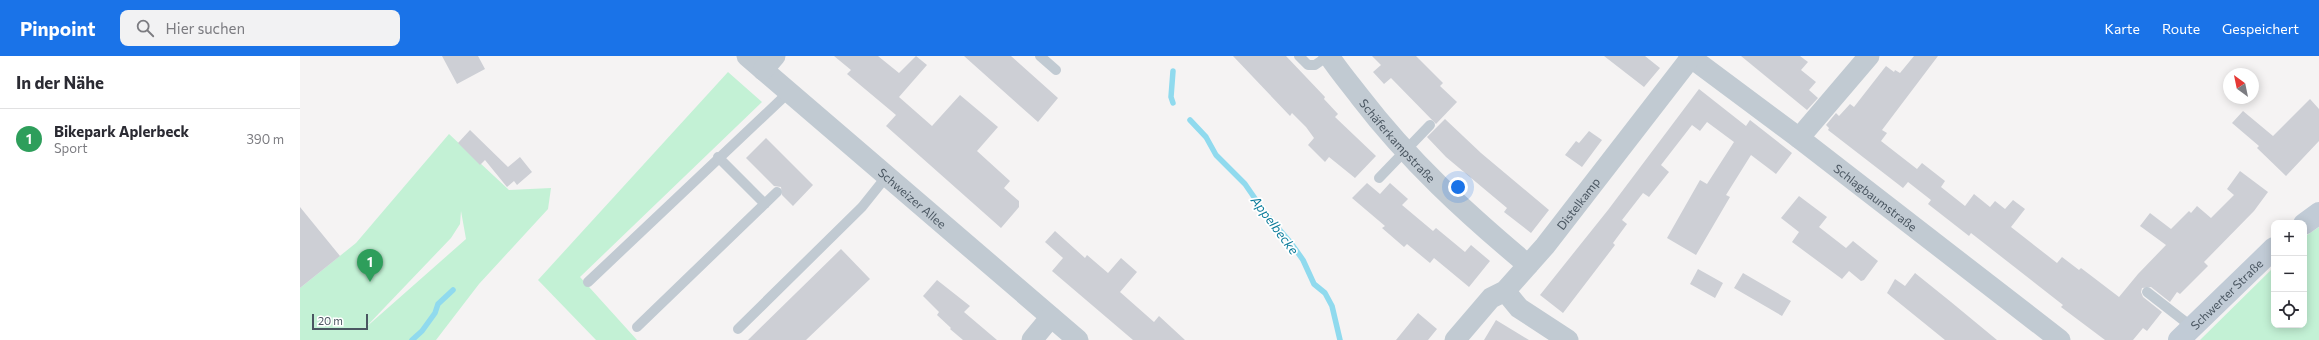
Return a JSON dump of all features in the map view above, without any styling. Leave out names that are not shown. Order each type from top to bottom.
[{"type":"street","name":"Schweizer Allee","points":[[747,56],[769,63],[789,92],[886,177],[1078,340]]},
{"type":"street","points":[[1799,138],[1869,56]]},
{"type":"street","name":"Schlagbaumstraße","points":[[1691,57],[1799,138],[2060,340]]},
{"type":"street","name":"Distelkamp","points":[[1456,340],[1490,298],[1505,291],[1545,246],[1691,57]]},
{"type":"street","name":"Schäferkampstraße","points":[[1333,58],[1405,151],[1461,208],[1528,265]]},
{"type":"street","points":[[2307,222],[2319,213]]},
{"type":"street","name":"Schwerter Straße","points":[[2185,334],[2271,251]]},
{"type":"street","points":[[1505,291],[1518,308],[1568,340]]},
{"type":"street","points":[[1032,340],[1051,317]]},
{"type":"lane","points":[[1040,56],[1056,70]]},
{"type":"lane","points":[[1299,56],[1308,65],[1315,65],[1333,58]]},
{"type":"lane","points":[[588,282],[718,157],[789,92]]},
{"type":"lane","points":[[1379,178],[1430,126]]},
{"type":"lane","points":[[718,157],[765,204]]},
{"type":"lane","points":[[738,329],[862,207],[886,177]]},
{"type":"lane","points":[[637,327],[776,192]]},
{"type":"lane","points":[[2147,292],[2185,334]]},
{"type":"green space","points":[[728,72],[762,102],[580,277],[637,340],[596,340],[538,280]]},
{"type":"green space","points":[[449,134],[509,190],[551,188],[548,209],[479,284],[436,340],[300,340],[300,288],[356,243]],"holes":[[[461,211],[466,239],[364,329],[451,238],[460,224]]]},
{"type":"green space","points":[[2319,227],[2319,340],[2200,340],[2271,270],[2271,328],[2307,328],[2307,235]]},
{"type":"building","points":[[442,56],[478,56],[485,69],[457,84]]},
{"type":"building","points":[[834,56],[878,56],[899,73],[916,56],[927,65],[899,97],[932,126],[960,95],[998,127],[977,151],[1010,181],[1004,188],[1019,201],[1019,207],[1001,228],[886,126],[896,115],[847,74],[851,70]]},
{"type":"building","points":[[964,56],[1011,56],[1058,98],[1038,122]]},
{"type":"building","points":[[1233,56],[1286,56],[1325,97],[1324,99],[1338,114],[1335,117],[1376,156],[1355,178],[1329,157],[1325,162],[1308,145],[1314,138],[1306,127],[1292,113],[1290,116]]},
{"type":"building","points":[[1372,56],[1416,56],[1443,83],[1440,86],[1457,102],[1436,124],[1391,78],[1384,84],[1373,72],[1381,65]]},
{"type":"building","points":[[1604,56],[1645,56],[1660,68],[1644,87]]},
{"type":"building","points":[[1741,56],[1800,56],[1808,62],[1801,70],[1816,82],[1809,90],[1818,98],[1807,110]]},
{"type":"building","points":[[1914,56],[1938,56],[1882,130],[1887,133],[1881,141],[1917,169],[1922,163],[1945,181],[1941,187],[1965,206],[1974,194],[1990,207],[1995,201],[2005,209],[2013,200],[2025,209],[2011,227],[2057,263],[2062,257],[2079,270],[2081,268],[2119,297],[2138,274],[2166,245],[2140,226],[2150,213],[2171,229],[2189,211],[2191,213],[2197,206],[2211,218],[2234,195],[2227,189],[2240,171],[2268,192],[2254,211],[2204,262],[2208,266],[2180,294],[2177,292],[2170,302],[2151,287],[2142,288],[2141,292],[2143,297],[2162,312],[2147,331],[2143,328],[2133,340],[2105,340],[2061,307],[2063,305],[1971,233],[1969,236],[1928,204],[1931,200],[1908,182],[1903,188],[1828,130],[1829,128],[1826,125],[1836,113],[1839,116],[1850,104],[1854,107],[1886,66],[1894,72],[1895,70],[1900,73]]},
{"type":"building","points":[[1699,89],[1746,126],[1750,120],[1792,153],[1776,174],[1751,155],[1726,195],[1730,197],[1696,255],[1667,238],[1700,180],[1707,184],[1734,142],[1707,122],[1700,131],[1692,125],[1661,165],[1669,172],[1649,197],[1643,193],[1622,220],[1627,224],[1613,243],[1615,245],[1563,313],[1540,295],[1608,210]]},
{"type":"building","points":[[2310,99],[2319,109],[2319,141],[2286,176],[2257,148],[2259,146],[2232,123],[2243,111],[2273,136]]},
{"type":"building","points":[[1445,119],[1481,153],[1549,210],[1531,233],[1504,212],[1507,208],[1446,157],[1427,137]]},
{"type":"building","points":[[470,130],[508,167],[520,157],[532,172],[517,185],[514,181],[507,187],[485,160],[480,165],[458,143]]},
{"type":"building","points":[[1589,131],[1602,140],[1582,167],[1565,155],[1576,141],[1579,143]]},
{"type":"building","points":[[766,138],[813,185],[793,206],[782,195],[781,187],[774,186],[746,158]]},
{"type":"building","points":[[1367,183],[1380,194],[1390,183],[1408,199],[1402,205],[1433,231],[1436,228],[1465,252],[1471,245],[1490,261],[1469,287],[1434,258],[1430,263],[1407,244],[1404,247],[1382,228],[1385,226],[1352,198]]},
{"type":"building","points":[[1799,196],[1827,217],[1819,227],[1846,248],[1853,241],[1878,261],[1864,280],[1861,281],[1849,271],[1842,279],[1792,242],[1799,232],[1781,218]]},
{"type":"building","points":[[300,207],[340,256],[300,288]]},
{"type":"building","points":[[1055,231],[1085,258],[1087,255],[1108,273],[1121,258],[1137,272],[1120,292],[1154,322],[1159,316],[1185,340],[1133,340],[1052,271],[1063,258],[1045,242]]},
{"type":"building","points":[[841,249],[870,279],[806,340],[748,340]]},
{"type":"building","points":[[1698,269],[1723,283],[1715,298],[1690,284]]},
{"type":"building","points":[[1743,273],[1791,301],[1782,316],[1734,288]]},
{"type":"building","points":[[1915,273],[1997,340],[1945,340],[1887,293],[1895,279],[1905,286]]},
{"type":"building","points":[[937,280],[970,306],[964,312],[997,340],[963,340],[950,329],[951,328],[937,315],[939,312],[923,296]]},
{"type":"building","points":[[1418,313],[1437,329],[1428,340],[1396,340]]},
{"type":"building","points":[[1496,320],[1529,340],[1484,340]]},
{"type":"waterway","name":"Appelbecke","points":[[1173,71],[1171,97],[1173,103]]},
{"type":"waterway","name":"Appelbecke","points":[[1190,120],[1206,137],[1216,155],[1245,184],[1265,213],[1291,243],[1303,260],[1314,284],[1325,293],[1332,306],[1340,340]]},
{"type":"waterway","points":[[412,340],[422,331],[435,313],[438,304],[453,290]]},
{"type":"place","name":"Bikepark Aplerbeck","points":[[370,282]]}]
